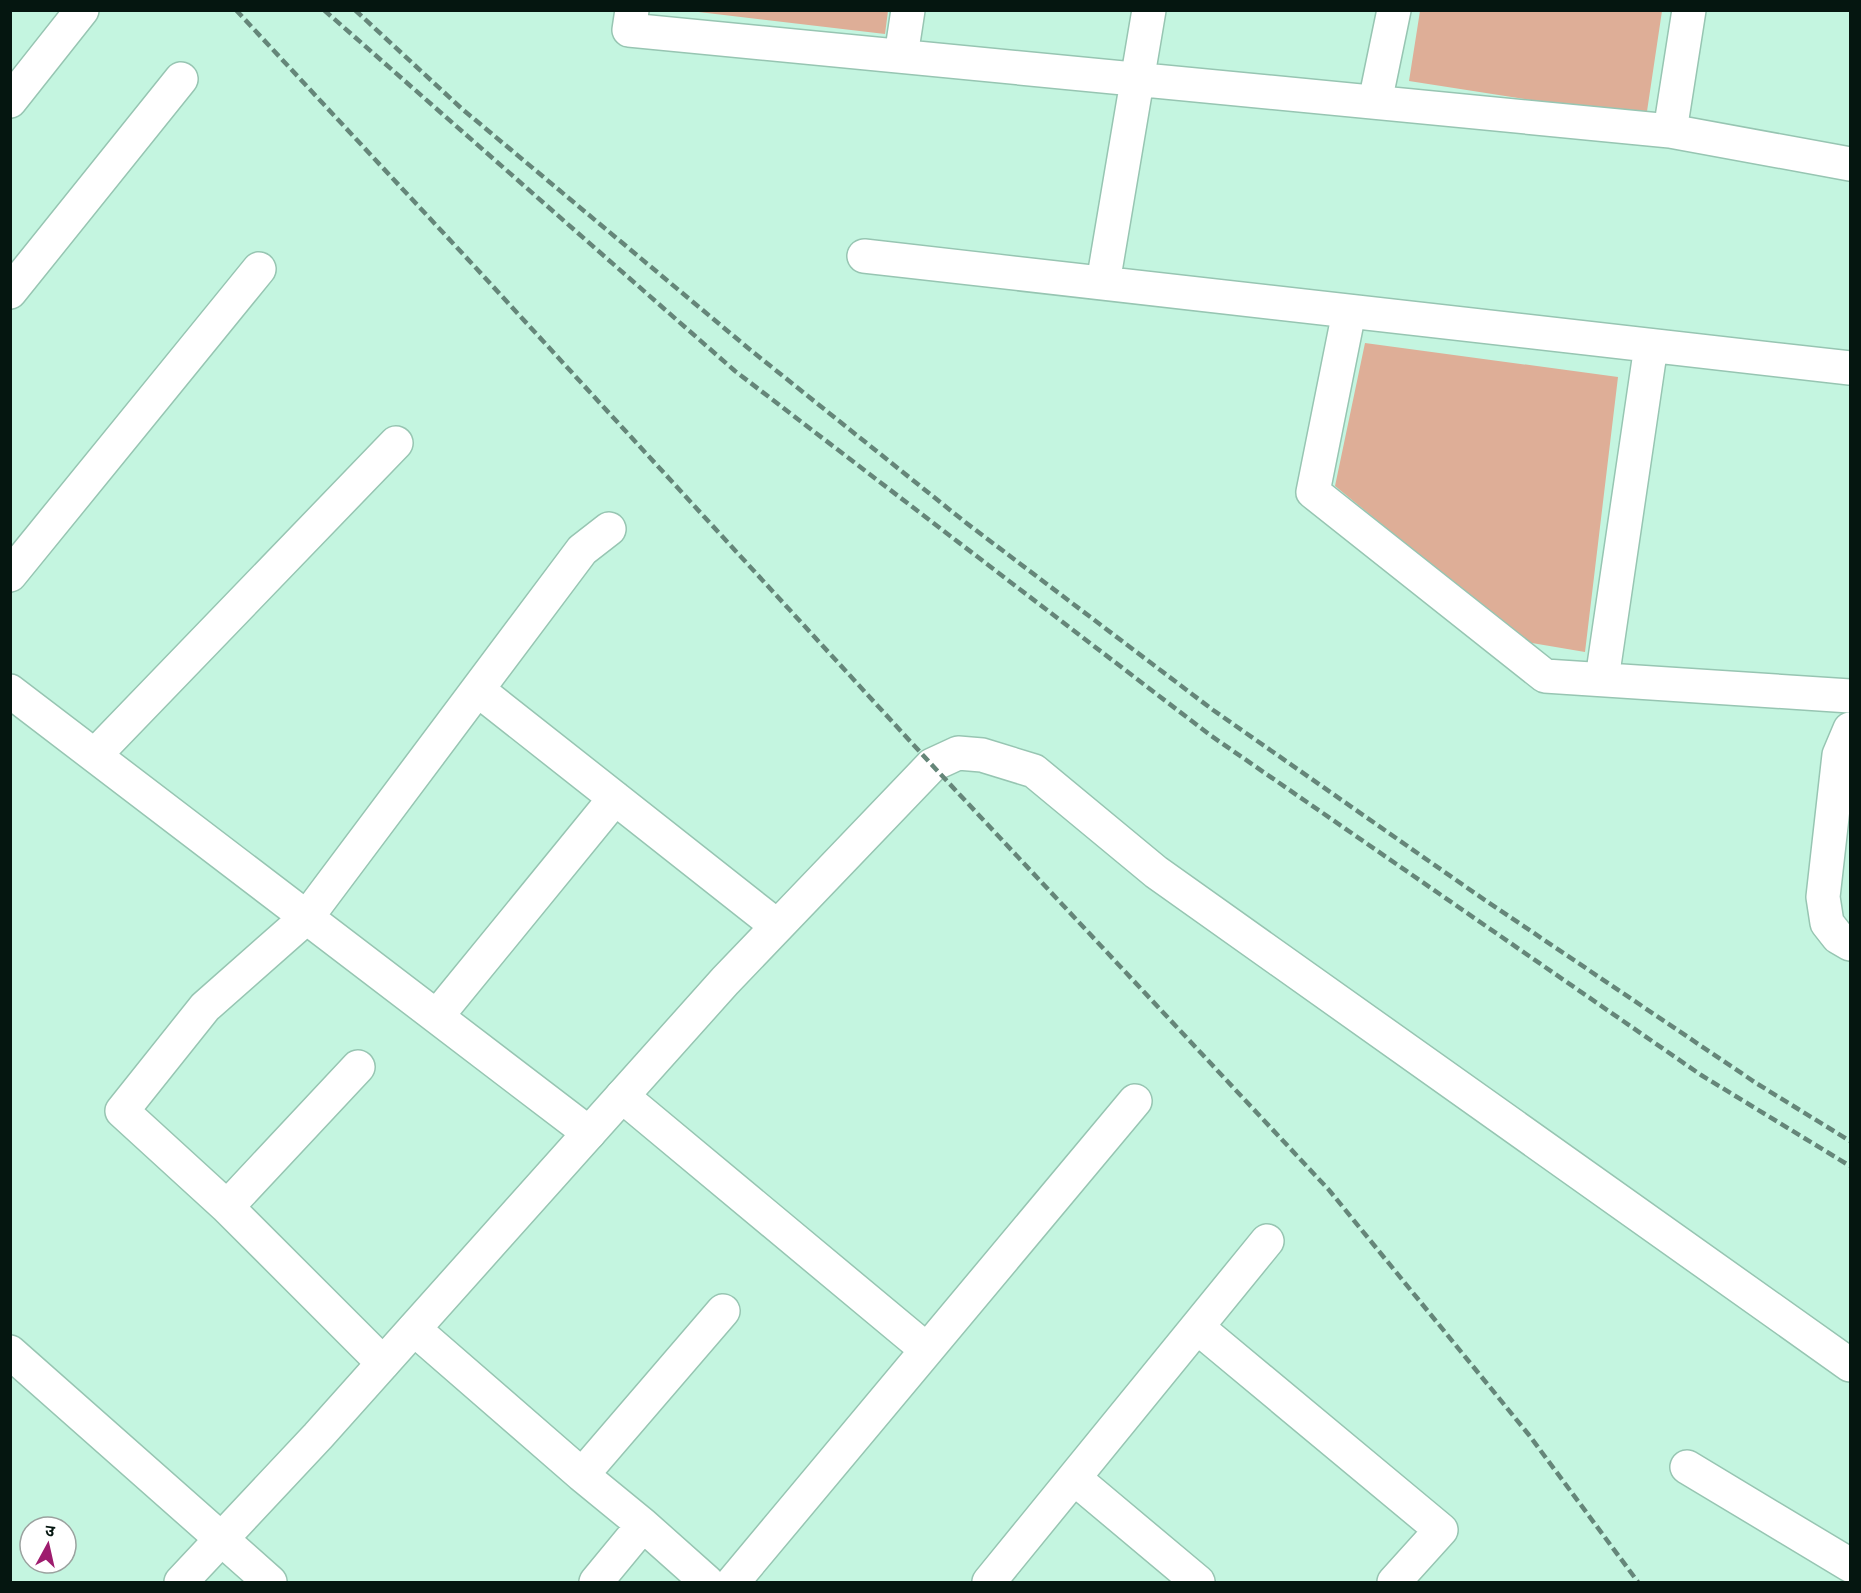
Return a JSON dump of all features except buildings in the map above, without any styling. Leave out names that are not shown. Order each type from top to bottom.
[{"type":"street","points":[[10,101],[82,10]]},
{"type":"street","points":[[632,10],[629,30],[1670,131],[1851,164]]},
{"type":"street","points":[[902,56],[908,10]]},
{"type":"street","points":[[1103,283],[1149,10]]},
{"type":"street","points":[[1375,102],[1394,10]]},
{"type":"street","points":[[1670,131],[1689,10]]},
{"type":"street","points":[[10,292],[181,79]]},
{"type":"street","points":[[864,256],[1851,368]]},
{"type":"street","points":[[10,575],[259,269]]},
{"type":"street","points":[[1349,312],[1313,492],[1545,676],[1851,696]]},
{"type":"street","points":[[1602,679],[1652,346]]},
{"type":"street","points":[[95,755],[396,443]]},
{"type":"street","points":[[383,1364],[227,1208],[122,1111],[205,1007],[307,917],[582,550],[609,529]]},
{"type":"street","points":[[478,690],[777,926]]},
{"type":"street","points":[[10,691],[589,1133]]},
{"type":"street","points":[[1851,729],[1839,755],[1823,897],[1827,923],[1838,938],[1851,944]]},
{"type":"street","points":[[182,1582],[383,1364],[725,981],[932,765],[958,753],[982,755],[1034,771],[1156,872],[1851,1365]]},
{"type":"street","points":[[437,1016],[615,798]]},
{"type":"street","points":[[227,1208],[358,1067]]},
{"type":"street","points":[[622,1096],[927,1350]]},
{"type":"street","points":[[733,1582],[1135,1101]]},
{"type":"street","points":[[989,1582],[1267,1241]]},
{"type":"street","points":[[582,1475],[723,1311]]},
{"type":"street","points":[[1197,1327],[1441,1530],[1394,1582]]},
{"type":"street","points":[[414,1329],[707,1582]]},
{"type":"street","points":[[10,1352],[270,1582]]},
{"type":"street","points":[[1687,1467],[1851,1565]]},
{"type":"street","points":[[1074,1478],[1198,1582]]},
{"type":"street","points":[[596,1582],[643,1525]]},
{"type":"shaded area","points":[[888,10],[885,34],[690,11]]},
{"type":"shaded area","points":[[1420,11],[1662,11],[1646,118],[1409,81]]},
{"type":"shaded area","points":[[1365,343],[1618,377],[1585,652],[1526,642],[1335,486]]},
{"type":"railway","points":[[236,10],[932,765],[1329,1190],[1529,1435],[1638,1582]]},
{"type":"railway","points":[[324,10],[735,371],[1210,735],[1701,1075],[1850,1166]]},
{"type":"railway","points":[[355,10],[461,108],[748,348],[965,522],[1213,710],[1476,894],[1756,1083],[1850,1141]]}]
